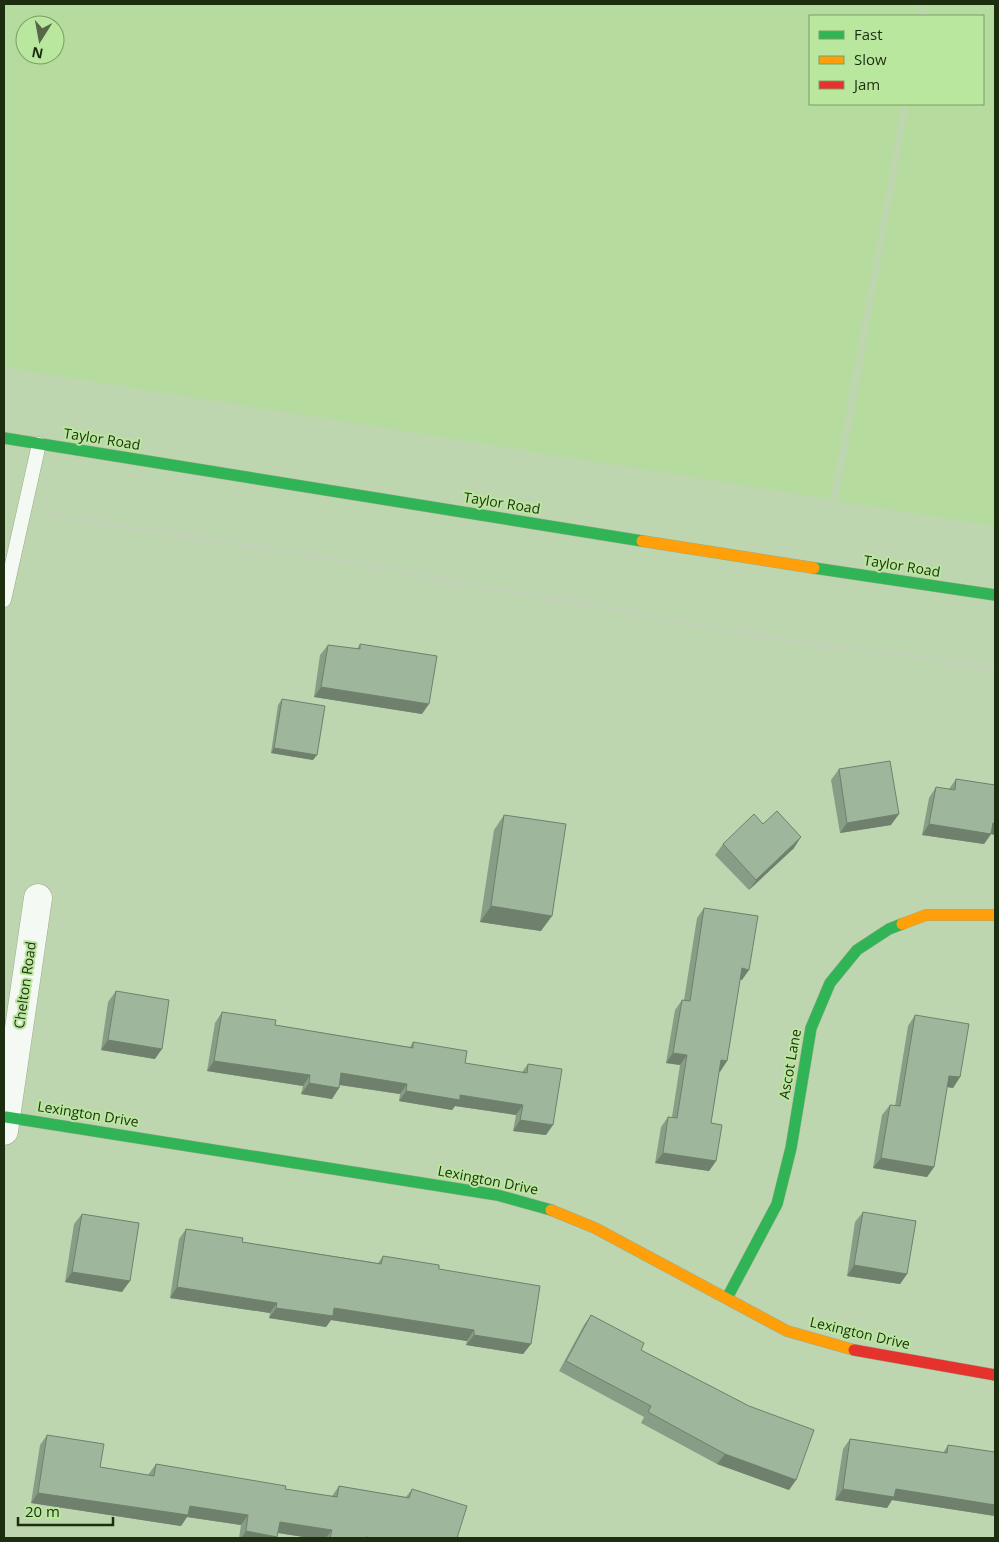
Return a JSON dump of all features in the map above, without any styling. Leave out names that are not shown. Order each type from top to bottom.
[{"type":"street","name":"Taylor Road","points":[[4,438],[698,550],[995,595]]},
{"type":"street","name":"Chelton Road","points":[[5,1124],[38,898]]},
{"type":"street","name":"Ascot Lane","points":[[727,1298],[777,1204],[791,1148],[811,1028],[830,983],[857,950],[889,929],[926,915],[995,915]]},
{"type":"street","name":"Lexington Drive","points":[[5,1124],[497,1195],[547,1208],[595,1228],[786,1331],[862,1352],[995,1375]]},
{"type":"lane","points":[[4,600],[39,444]]},
{"type":"path","points":[[24,511],[375,566],[482,588],[713,628],[812,644],[906,655],[995,670]]},
{"type":"shaded area","points":[[4,4],[920,4],[918,15],[809,15],[809,105],[902,105],[830,499],[4,367]]},
{"type":"shaded area","points":[[927,4],[995,4],[995,526],[838,501],[909,105],[984,105],[984,15],[925,15]]},
{"type":"building","points":[[360,644],[437,656],[429,704],[321,687],[328,645],[360,649]]},
{"type":"building","points":[[282,699],[325,706],[317,755],[274,748]]},
{"type":"building","points":[[890,761],[899,814],[847,823],[839,769]]},
{"type":"building","points":[[956,779],[995,785],[995,823],[993,823],[991,834],[929,824],[936,787],[955,790]]},
{"type":"building","points":[[777,811],[801,837],[756,880],[723,844],[754,814],[763,824]]},
{"type":"building","points":[[504,815],[566,824],[552,916],[491,906]]},
{"type":"building","points":[[704,908],[758,916],[749,970],[742,968],[727,1061],[721,1060],[711,1123],[722,1125],[716,1161],[663,1153],[668,1117],[677,1118],[687,1055],[673,1053],[682,1000],[690,1001]]},
{"type":"building","points":[[116,991],[169,1000],[162,1049],[108,1040]]},
{"type":"building","points":[[222,1012],[276,1020],[275,1025],[413,1048],[413,1042],[467,1051],[465,1063],[527,1073],[528,1064],[562,1069],[553,1125],[520,1120],[523,1105],[460,1095],[460,1100],[406,1091],[407,1084],[341,1073],[339,1088],[309,1083],[310,1075],[214,1061]]},
{"type":"building","points":[[915,1015],[969,1024],[960,1077],[949,1076],[934,1167],[881,1158],[890,1105],[900,1106]]},
{"type":"building","points":[[863,1212],[916,1221],[907,1274],[854,1265]]},
{"type":"building","points":[[82,1214],[139,1223],[130,1281],[72,1272]]},
{"type":"building","points":[[186,1229],[243,1238],[242,1242],[381,1264],[383,1256],[439,1265],[439,1269],[540,1286],[531,1344],[474,1335],[474,1330],[334,1308],[333,1316],[276,1308],[277,1303],[177,1287]]},
{"type":"building","points":[[591,1315],[644,1343],[641,1350],[749,1406],[814,1430],[796,1480],[725,1454],[648,1412],[651,1406],[566,1361]]},
{"type":"building","points":[[47,1435],[104,1444],[100,1467],[154,1476],[156,1464],[286,1486],[285,1489],[337,1497],[339,1486],[409,1498],[412,1489],[467,1506],[457,1538],[330,1538],[332,1530],[280,1522],[277,1537],[246,1531],[248,1515],[190,1506],[188,1515],[38,1493]]},
{"type":"building","points":[[850,1439],[947,1453],[948,1445],[995,1452],[995,1505],[896,1489],[894,1497],[843,1489]]},
{"type":"traffic: fast","points":[[4,438],[642,541]]},
{"type":"traffic: fast","points":[[814,568],[995,595]]},
{"type":"traffic: fast","points":[[727,1298],[777,1204],[791,1148],[811,1028],[830,983],[857,950],[889,929],[902,924]]},
{"type":"traffic: fast","points":[[6,1117],[497,1195],[551,1210]]},
{"type":"traffic: slow","points":[[642,541],[814,568]]},
{"type":"traffic: slow","points":[[902,924],[926,915],[995,915]]},
{"type":"traffic: slow","points":[[551,1210],[595,1228],[787,1331],[854,1350]]},
{"type":"traffic: jam","points":[[854,1350],[995,1375]]}]
